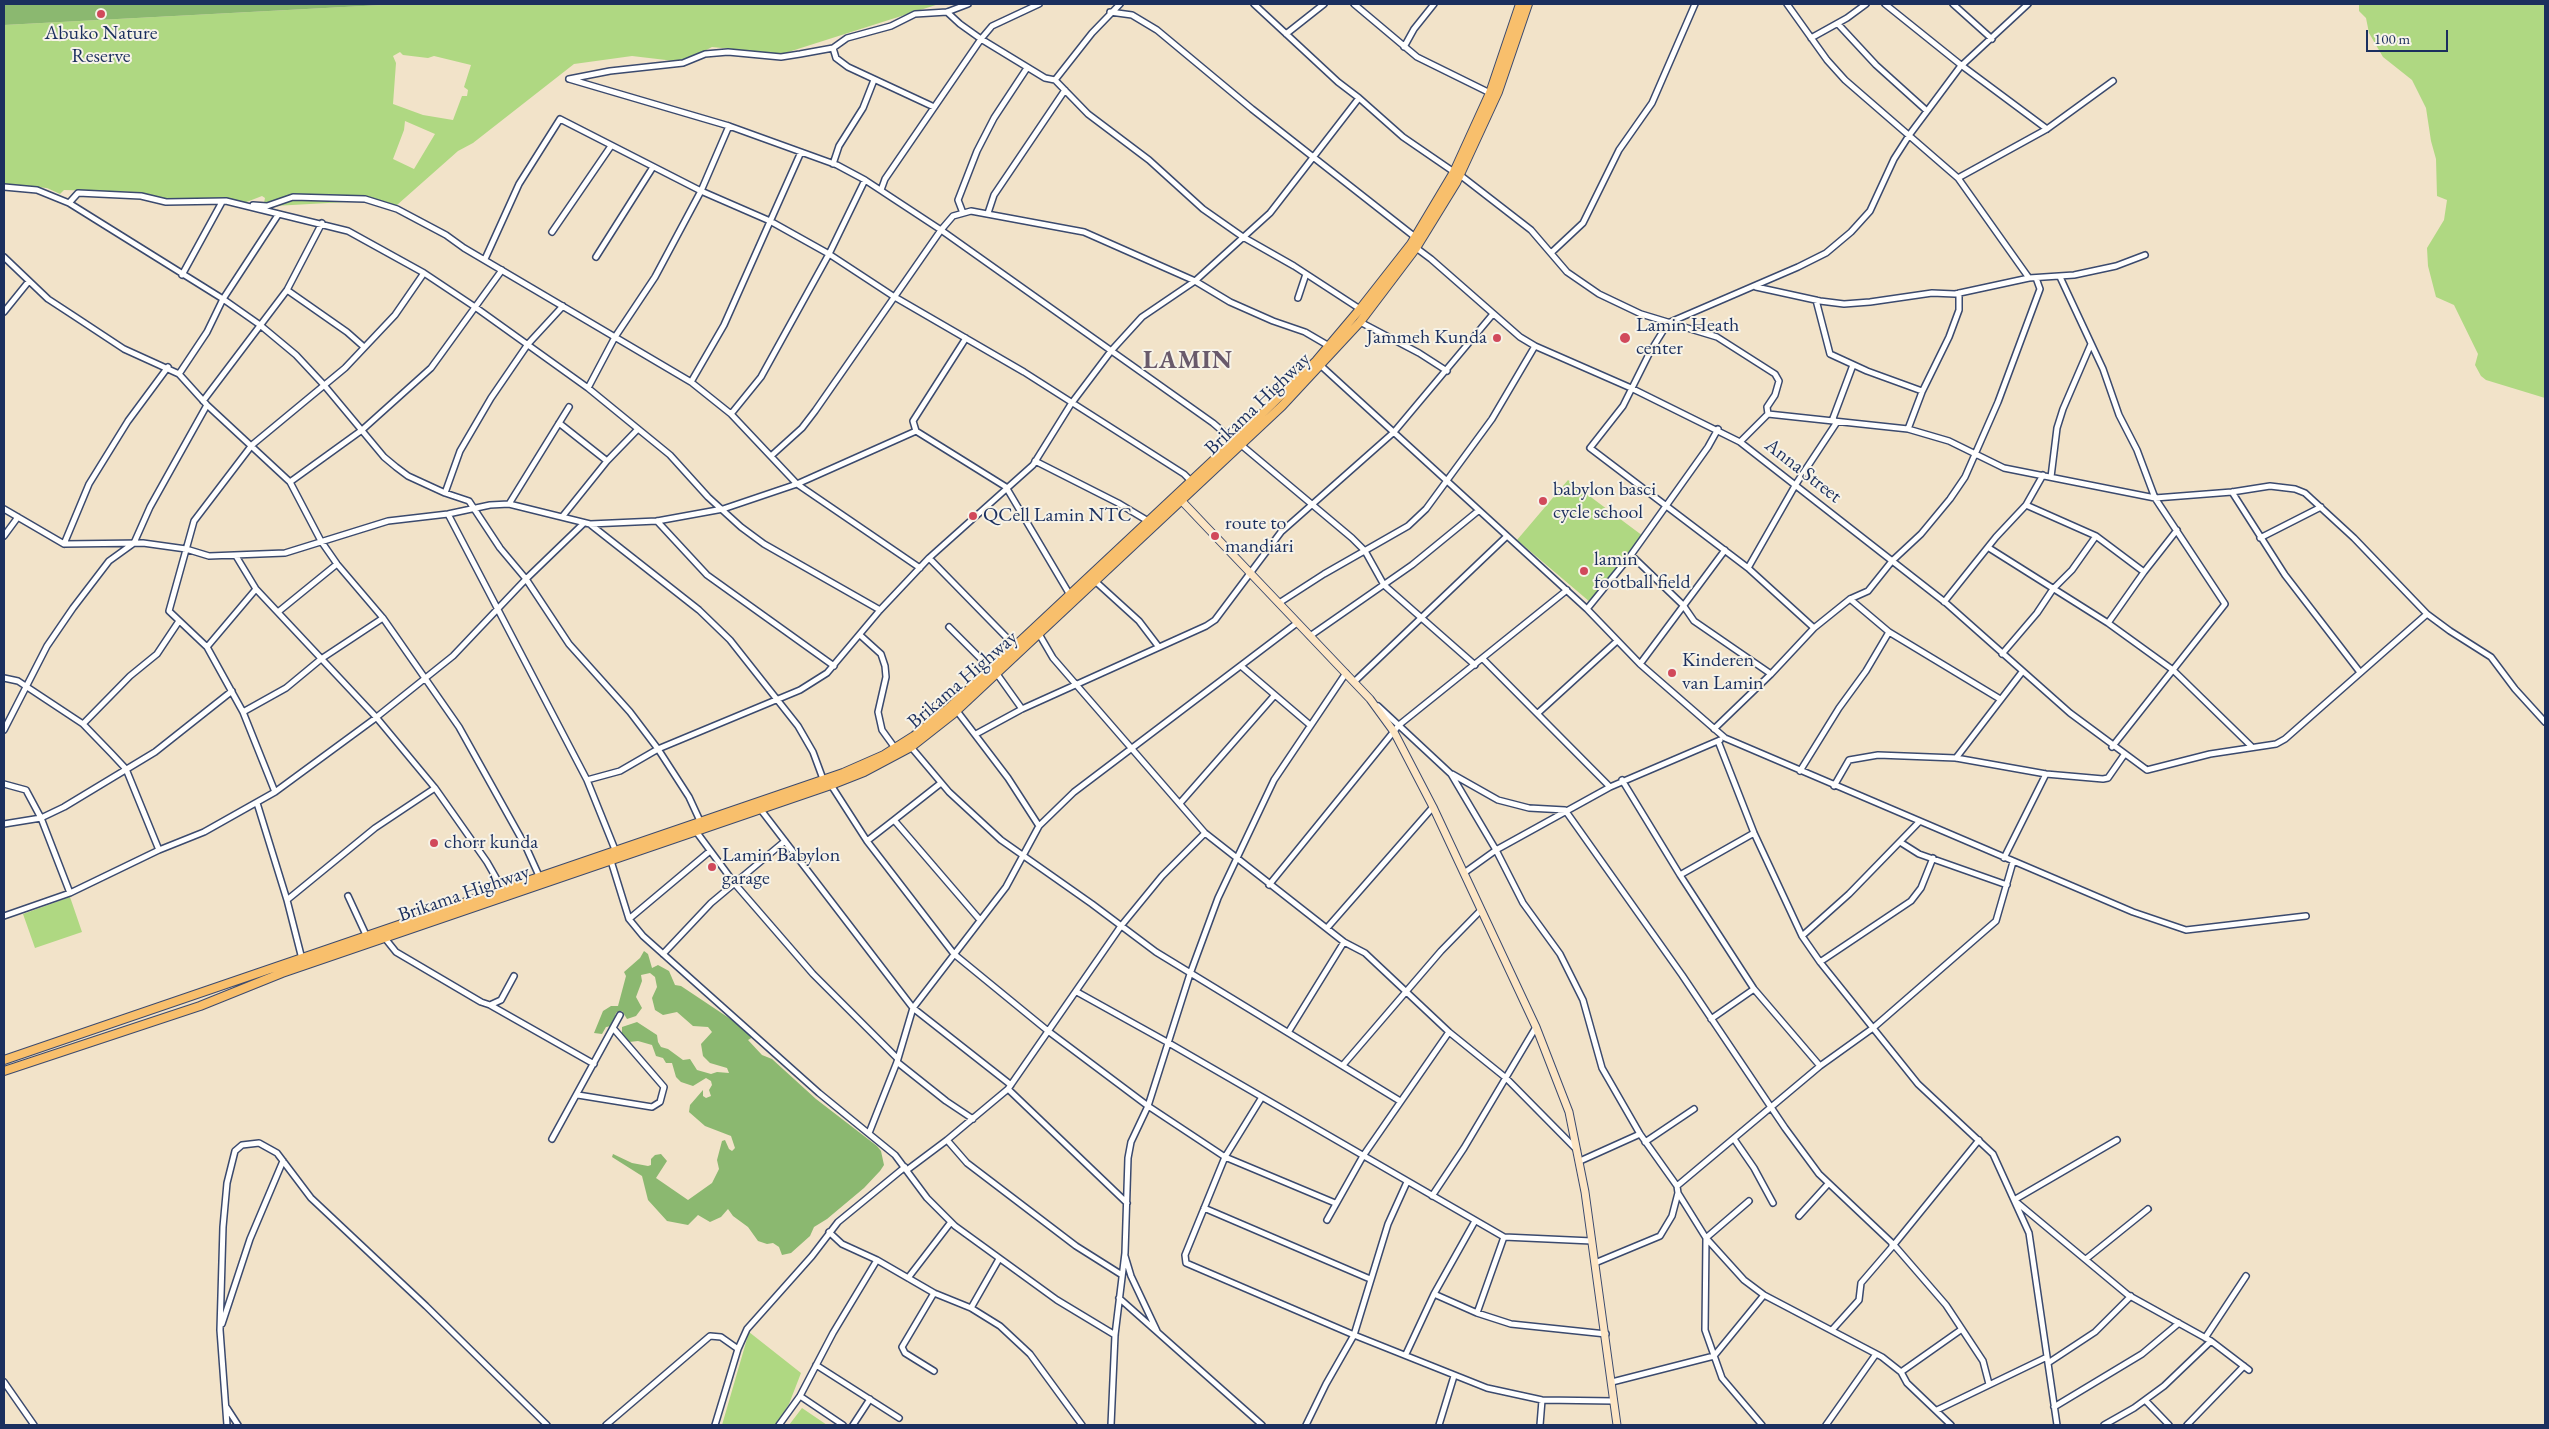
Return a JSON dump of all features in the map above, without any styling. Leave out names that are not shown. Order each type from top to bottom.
[{"type":"highway","name":"Brikama Highway","points":[[1457,174],[1490,93],[1520,4]]},
{"type":"highway","name":"Brikama Highway","points":[[4,1060],[367,937],[383,935],[611,861],[694,829],[761,810],[864,772],[911,747],[957,710],[1015,646],[1148,521],[1178,498],[1191,481],[1282,406],[1319,363],[1360,322],[1414,243],[1457,174],[1498,92],[1528,4]]},
{"type":"highway","name":"Brikama Highway","points":[[1319,363],[1329,346],[1414,243]]},
{"type":"highway","name":"Brikama Highway","points":[[694,829],[701,822],[843,773],[895,748],[932,722],[1039,634],[1237,443]]},
{"type":"highway","name":"Brikama Highway","points":[[4,1071],[200,1006],[282,973],[503,890],[616,852],[672,837]]},
{"type":"main road","points":[[1178,498],[1370,699],[1394,732],[1464,873],[1536,1027],[1559,1084],[1579,1152],[1606,1334],[1617,1425]]},
{"type":"street","points":[[968,4],[948,12],[914,14],[891,26],[847,38],[832,48],[781,57],[728,52],[706,54],[683,63],[610,71],[569,79],[728,126],[833,164],[866,180],[941,230],[1213,422],[1314,505],[1365,551],[1384,585],[1476,665]]},
{"type":"street","points":[[881,190],[885,179],[981,39],[992,26],[1040,4]]},
{"type":"street","points":[[1055,80],[1110,12],[1120,4]]},
{"type":"street","points":[[1254,4],[1338,82],[1403,137],[1457,174],[1531,230],[1567,272],[1599,294],[1622,306],[1668,323],[1717,337],[1775,374],[1779,381],[1775,395],[1767,408],[1768,414]]},
{"type":"street","points":[[1286,34],[1324,4]]},
{"type":"street","points":[[1354,4],[1416,57],[1490,93]]},
{"type":"street","points":[[1404,46],[1414,29],[1434,4]]},
{"type":"street","points":[[1551,253],[1583,223],[1619,150],[1652,103],[1694,4]]},
{"type":"street","points":[[1787,4],[1811,38],[1845,80],[1880,112],[1910,134],[1958,178],[2030,278]]},
{"type":"street","points":[[1811,38],[1838,24],[1866,4]]},
{"type":"street","points":[[1885,4],[1961,66],[2047,130]]},
{"type":"street","points":[[1953,4],[1992,39]]},
{"type":"street","points":[[1814,628],[1748,568],[1665,507],[1590,448],[1623,406],[1631,388],[1668,323],[1756,287],[1826,253],[1851,232],[1870,211],[1894,159],[1910,134],[1961,66],[2028,4]]},
{"type":"street","points":[[948,12],[960,24],[981,39],[1045,78],[1055,80],[1088,114],[1149,160],[1203,209],[1243,237],[1306,274],[1360,309]]},
{"type":"street","name":"Anna Street","points":[[1110,12],[1132,15],[1157,30],[1313,157],[1432,258],[1493,314],[1534,346],[1631,388],[1718,429],[1740,442],[1796,484],[1944,602],[2022,672],[2112,747],[2147,770],[2250,746]]},
{"type":"street","points":[[1838,24],[1876,65],[1927,111]]},
{"type":"street","points":[[832,48],[836,58],[874,80],[888,84],[934,107]]},
{"type":"street","points":[[963,213],[958,200],[977,151],[994,118],[1027,68]]},
{"type":"street","points":[[833,164],[834,157],[859,115],[874,80]]},
{"type":"street","points":[[1958,178],[2047,130],[2113,81]]},
{"type":"street","points":[[988,213],[994,195],[1064,90]]},
{"type":"street","points":[[587,780],[620,771],[658,749],[800,690],[834,666],[880,610],[929,558],[1035,461],[1071,404],[1111,351],[1142,317],[1194,281],[1270,213],[1359,98]]},
{"type":"street","points":[[485,259],[519,184],[560,119],[701,191],[770,221],[829,254],[893,296],[1024,372],[1071,404],[1184,474],[1191,481]]},
{"type":"street","points":[[588,388],[615,338],[655,277],[701,191],[728,126]]},
{"type":"street","points":[[552,232],[610,146]]},
{"type":"street","points":[[691,382],[724,325],[801,152]]},
{"type":"street","points":[[596,257],[653,167]]},
{"type":"street","points":[[731,414],[760,377],[829,254],[866,180]]},
{"type":"street","points":[[4,187],[37,190],[69,203],[223,299],[260,325],[324,385],[384,457],[396,467],[408,476],[445,493],[469,501],[500,548],[526,579],[569,644],[630,712],[658,749],[689,797],[701,822]]},
{"type":"street","points":[[69,203],[78,193],[141,196],[166,202],[222,202],[267,206],[293,197],[365,198],[397,209],[485,259],[691,382],[731,414],[797,484],[920,568]]},
{"type":"street","points":[[182,275],[222,202]]},
{"type":"street","points":[[246,205],[278,215],[322,223],[359,235],[424,273],[528,344],[588,388],[670,455],[708,497],[741,528],[764,544],[880,610]]},
{"type":"street","points":[[771,456],[802,428],[815,411],[893,296],[941,230],[953,216],[971,211],[1084,232],[1194,281],[1230,302],[1273,321],[1305,332],[1329,346]]},
{"type":"street","points":[[180,374],[206,332],[223,299],[278,215]]},
{"type":"street","points":[[4,730],[47,646],[109,561],[134,543],[150,507],[205,403],[287,290],[322,223]]},
{"type":"street","points":[[1756,287],[1844,304],[1932,293],[1959,293],[2030,278],[2060,277],[2116,266],[2145,255]]},
{"type":"street","points":[[4,258],[48,299],[124,349],[168,367],[180,374],[205,403],[290,482],[321,541],[337,564],[383,618],[458,727],[526,847],[540,878]]},
{"type":"street","points":[[290,482],[362,430],[431,368],[502,270]]},
{"type":"street","points":[[275,792],[243,712],[207,647],[170,611],[194,521],[252,445],[345,368],[395,315],[424,273]]},
{"type":"street","points":[[1298,298],[1306,274]]},
{"type":"street","points":[[2060,277],[2091,344],[2155,498],[2225,604],[2112,747]]},
{"type":"street","points":[[1714,729],[1771,674],[1814,628],[1850,599],[1868,591],[1892,561],[1896,560],[1921,534],[1950,499],[1965,477],[1976,455],[2038,296],[2040,289],[2036,278]]},
{"type":"street","points":[[4,312],[29,281]]},
{"type":"street","points":[[287,290],[347,332],[364,347]]},
{"type":"street","points":[[1908,430],[1922,391],[1949,337],[1958,310],[1959,293]]},
{"type":"street","points":[[1816,300],[1830,354],[1853,365],[1922,391]]},
{"type":"street","points":[[445,493],[460,451],[472,429],[528,344],[563,306]]},
{"type":"street","points":[[976,734],[1022,708],[1206,626],[1215,620],[1281,532],[1314,505],[1394,432],[1493,314]]},
{"type":"street","points":[[1360,322],[1419,353],[1447,371]]},
{"type":"street","points":[[966,338],[913,421],[916,431],[1006,487],[1070,595]]},
{"type":"street","points":[[2051,477],[2057,428],[2062,409],[2091,344]]},
{"type":"street","points":[[1279,603],[1324,574],[1408,526],[1426,508],[1492,419],[1534,346]]},
{"type":"street","points":[[1319,363],[1447,480],[1478,511],[1567,590],[1640,664],[1725,738],[2133,912],[2186,930],[2306,916]]},
{"type":"street","points":[[1748,568],[1834,421],[1853,365]]},
{"type":"street","points":[[64,544],[89,484],[128,421],[168,367]]},
{"type":"street","points":[[509,504],[569,407]]},
{"type":"street","points":[[1768,414],[1908,430],[1949,441],[2004,468],[2155,498],[2232,492],[2270,486],[2289,488],[2305,493],[2322,507],[2427,614],[2450,631],[2492,656],[2515,689],[2545,722]]},
{"type":"street","points":[[1740,442],[1768,414]]},
{"type":"street","points":[[559,423],[607,461]]},
{"type":"street","points":[[562,516],[607,461],[638,429]]},
{"type":"street","points":[[1587,609],[1631,555],[1708,447],[1718,429]]},
{"type":"street","points":[[4,916],[70,893],[159,850],[204,832],[275,792],[376,717],[453,656],[526,579],[587,524],[657,521],[723,510],[797,484],[916,431]]},
{"type":"street","points":[[1035,461],[1118,503],[1148,521]]},
{"type":"street","points":[[1944,602],[2026,505],[2043,475]]},
{"type":"street","points":[[2232,492],[2285,575],[2359,671]]},
{"type":"street","points":[[4,508],[64,544],[134,543],[186,549],[209,556],[284,553],[388,521],[509,504],[562,516],[587,524],[699,610],[730,640],[778,700],[813,752],[823,779]]},
{"type":"street","points":[[2026,505],[2096,536],[2144,572]]},
{"type":"street","points":[[2260,538],[2322,507]]},
{"type":"street","points":[[1310,636],[1412,565],[1478,511]]},
{"type":"street","points":[[448,514],[587,780],[616,852]]},
{"type":"street","points":[[4,536],[18,517]]},
{"type":"street","points":[[657,521],[707,575],[834,666]]},
{"type":"street","points":[[2108,624],[2144,572],[2177,530]]},
{"type":"street","points":[[1354,682],[1507,536]]},
{"type":"street","points":[[2002,654],[2037,613],[2053,589],[2072,570],[2096,536]]},
{"type":"street","points":[[1989,548],[2108,624],[2173,670],[2250,746],[2276,744],[2292,734],[2359,671],[2427,614]]},
{"type":"street","points":[[1640,664],[1725,550]]},
{"type":"street","points":[[1631,555],[1683,605],[1694,620],[1771,674]]},
{"type":"street","points":[[236,556],[256,588],[376,717],[435,788],[487,862],[503,890]]},
{"type":"street","points":[[929,558],[1015,646]]},
{"type":"street","points":[[278,612],[337,564]]},
{"type":"street","points":[[1095,581],[1139,621],[1158,646]]},
{"type":"street","points":[[207,647],[256,588]]},
{"type":"street","points":[[1269,885],[1400,725],[1567,590]]},
{"type":"street","points":[[1850,599],[1889,632],[2000,699]]},
{"type":"street","points":[[243,712],[286,688],[321,660],[383,618]]},
{"type":"street","points":[[83,724],[130,676],[157,654],[179,621]]},
{"type":"street","points":[[869,1133],[897,1060],[913,1008],[1006,887],[1039,826],[1074,792],[1297,623]]},
{"type":"street","points":[[949,628],[993,671],[1022,708]]},
{"type":"street","points":[[1800,771],[1839,708],[1866,671],[1889,632]]},
{"type":"street","points":[[1039,634],[1053,658],[1181,802],[1205,833],[1237,860],[1344,942],[1365,954],[1449,1032],[1506,1078],[1579,1152]]},
{"type":"street","points":[[860,635],[881,654],[885,666],[886,677],[878,712],[882,730],[895,748]]},
{"type":"street","points":[[1538,713],[1617,641]]},
{"type":"street","points":[[1483,658],[1610,787]]},
{"type":"street","points":[[1241,666],[1310,725]]},
{"type":"street","points":[[1956,758],[2022,672]]},
{"type":"street","points":[[1111,1425],[1114,1335],[1125,1253],[1128,1158],[1131,1142],[1148,1106],[1167,1042],[1218,898],[1274,780],[1346,673]]},
{"type":"street","points":[[4,678],[18,681],[83,724],[126,770],[159,850]]},
{"type":"street","points":[[4,824],[41,818],[64,807],[155,752],[232,691]]},
{"type":"street","points":[[1181,802],[1274,696]]},
{"type":"street","points":[[1370,699],[1451,774],[1498,800],[1529,808],[1565,810]]},
{"type":"street","points":[[957,710],[976,734],[1039,826]]},
{"type":"street","points":[[1464,873],[1496,850],[1622,780],[1725,738]]},
{"type":"street","points":[[1718,741],[1754,834],[1802,936],[1820,962],[1918,1084],[1993,1154],[2029,1233],[2057,1425]]},
{"type":"street","points":[[911,747],[941,783],[1001,840],[1190,974],[1289,1031],[1400,1101]]},
{"type":"street","points":[[1834,786],[1850,760],[1878,756],[1956,758],[2046,774],[2108,778],[2124,754]]},
{"type":"street","points":[[1451,774],[1496,850],[1523,903],[1560,954],[1582,1000],[1602,1068],[1645,1142],[1677,1186],[1678,1193],[1672,1216],[1660,1236],[1594,1263]]},
{"type":"street","points":[[2004,858],[2046,774]]},
{"type":"street","points":[[1622,780],[1680,875],[1754,989],[1820,1066]]},
{"type":"street","points":[[867,840],[941,783]]},
{"type":"street","points":[[4,784],[26,790],[41,818],[70,893]]},
{"type":"street","points":[[831,785],[867,840],[954,954],[1048,1032],[1148,1106],[1225,1157],[1335,1203]]},
{"type":"street","points":[[287,900],[375,828],[435,788]]},
{"type":"street","points":[[256,803],[287,900],[302,959]]},
{"type":"street","points":[[1327,928],[1433,808]]},
{"type":"street","points":[[761,810],[913,1008],[1010,1087],[1126,1203]]},
{"type":"street","points":[[1565,810],[1771,1108],[1828,1184],[1892,1243],[1942,1300],[1983,1361],[1989,1384]]},
{"type":"street","points":[[894,820],[980,920]]},
{"type":"street","points":[[1802,936],[1849,894],[1919,822]]},
{"type":"street","points":[[694,829],[735,884],[813,974],[897,1060],[946,1101],[973,1119]]},
{"type":"street","points":[[715,1425],[738,1349],[747,1329],[812,1256],[838,1222],[947,1140],[1010,1087],[1121,926],[1162,876],[1205,833]]},
{"type":"street","points":[[1680,875],[1754,834]]},
{"type":"street","points":[[663,954],[710,903],[785,841]]},
{"type":"street","points":[[1900,842],[1919,854],[2007,885]]},
{"type":"street","points":[[629,919],[710,851]]},
{"type":"street","points":[[1820,962],[1911,901],[1922,888],[1933,858]]},
{"type":"street","points":[[611,861],[629,919],[663,954],[819,1093],[869,1133],[906,1169],[927,1198],[951,1222],[1057,1300],[1114,1335]]},
{"type":"street","points":[[1677,1186],[1820,1066],[1872,1028],[1996,921],[2014,862]]},
{"type":"street","points":[[348,896],[367,937]]},
{"type":"street","points":[[1343,1065],[1481,910]]},
{"type":"street","points":[[383,935],[396,952],[481,1002],[490,1005],[594,1064]]},
{"type":"street","points":[[1289,1031],[1344,942]]},
{"type":"street","points":[[490,1005],[500,1000],[514,976]]},
{"type":"street","points":[[1711,1019],[1754,989]]},
{"type":"street","points":[[1077,992],[1504,1237],[1592,1241]]},
{"type":"street","points":[[552,1140],[620,1015]]},
{"type":"street","points":[[1432,1196],[1536,1027]]},
{"type":"street","points":[[578,1095],[652,1107],[660,1102],[664,1088],[613,1028]]},
{"type":"street","points":[[1327,1220],[1362,1156],[1449,1032]]},
{"type":"street","points":[[1262,1097],[1225,1157],[1185,1255],[1186,1263],[1354,1335],[1406,1354],[1454,1376],[1487,1388],[1542,1400],[1614,1401]]},
{"type":"street","points":[[1645,1142],[1694,1109]]},
{"type":"street","points":[[1580,1161],[1640,1134]]},
{"type":"street","points":[[1734,1139],[1754,1168],[1773,1202]]},
{"type":"street","points":[[947,1140],[967,1163],[1076,1246],[1122,1275]]},
{"type":"street","points":[[1832,1330],[1859,1300],[1861,1283],[1979,1140]]},
{"type":"street","points":[[2014,1200],[2117,1140]]},
{"type":"street","points":[[228,1425],[221,1364],[220,1330],[223,1227],[227,1183],[235,1151],[242,1145],[258,1143],[277,1153],[311,1198],[426,1306],[548,1425]]},
{"type":"street","points":[[220,1330],[250,1239],[283,1161]]},
{"type":"street","points":[[1306,1425],[1326,1384],[1354,1335],[1388,1224],[1407,1182]]},
{"type":"street","points":[[1799,1216],[1828,1184]]},
{"type":"street","points":[[1678,1193],[1706,1238],[1744,1280],[1764,1295],[1876,1354],[1901,1372],[1907,1383],[1951,1425]]},
{"type":"street","points":[[2014,1200],[2131,1296],[2210,1341],[2247,1368],[2187,1425]]},
{"type":"street","points":[[1749,1201],[1706,1238],[1705,1330],[1722,1378],[1762,1425]]},
{"type":"street","points":[[1204,1208],[1370,1279]]},
{"type":"street","points":[[2086,1259],[2148,1209]]},
{"type":"street","points":[[1406,1354],[1434,1294],[1475,1220]]},
{"type":"street","points":[[908,1278],[951,1222]]},
{"type":"street","points":[[829,1232],[842,1244],[877,1260],[934,1293],[971,1308],[1000,1326],[1017,1340],[1082,1425]]},
{"type":"street","points":[[1477,1313],[1504,1237]]},
{"type":"street","points":[[1125,1253],[1131,1276],[1158,1334]]},
{"type":"street","points":[[971,1308],[999,1259]]},
{"type":"street","points":[[779,1425],[800,1396],[877,1260]]},
{"type":"street","points":[[2205,1338],[2246,1276]]},
{"type":"street","points":[[934,1293],[902,1347],[905,1353],[934,1371]]},
{"type":"street","points":[[1434,1294],[1477,1313],[1511,1324],[1606,1334]]},
{"type":"street","points":[[1612,1382],[1714,1356],[1764,1295]]},
{"type":"street","points":[[1937,1410],[1989,1384],[2047,1360],[2095,1332],[2131,1296]]},
{"type":"street","points":[[1119,1298],[1260,1425]]},
{"type":"street","points":[[2054,1407],[2142,1354],[2179,1323]]},
{"type":"street","points":[[1901,1372],[1962,1330]]},
{"type":"street","points":[[606,1425],[710,1336],[721,1337],[738,1349]]},
{"type":"street","points":[[2104,1425],[2164,1386],[2210,1341]]},
{"type":"street","points":[[1826,1425],[1876,1354]]},
{"type":"street","points":[[816,1365],[899,1418]]},
{"type":"street","points":[[1439,1425],[1454,1376]]},
{"type":"street","points":[[4,1382],[34,1425]]},
{"type":"street","points":[[800,1396],[843,1425]]},
{"type":"street","points":[[853,1425],[870,1399]]},
{"type":"street","points":[[1540,1425],[1542,1400]]},
{"type":"street","points":[[2145,1400],[2169,1425]]},
{"type":"street","points":[[227,1408],[238,1425]]},
{"type":"street","points":[[1941,1425],[1946,1420]]},
{"type":"green space","name":"Abuko Nature Reserve","points":[[4,4],[401,4],[4,25]]},
{"type":"green space","points":[[401,4],[939,4],[782,54],[712,47],[683,62],[632,56],[574,64],[473,143],[458,151],[397,205],[392,207],[364,201],[274,206],[264,203],[265,198],[262,196],[244,203],[146,197],[139,192],[64,190],[60,194],[47,188],[4,184],[4,25]],"holes":[[[400,52],[403,55],[428,58],[434,56],[471,65],[464,87],[468,90],[467,96],[462,96],[453,120],[423,115],[393,104],[396,63],[393,56]],[[405,121],[435,134],[414,169],[393,159],[404,130]]]},
{"type":"green space","points":[[2359,4],[2545,4],[2545,398],[2486,380],[2481,376],[2475,365],[2478,354],[2454,305],[2436,297],[2428,266],[2427,248],[2444,220],[2447,200],[2437,196],[2436,159],[2426,108],[2412,80],[2383,57],[2369,33],[2366,18],[2359,11]]},
{"type":"green space","name":"lamin football field","points":[[1568,480],[1643,536],[1590,602],[1517,540]]},
{"type":"green space","points":[[70,897],[82,932],[35,948],[23,914]]},
{"type":"green space","points":[[644,951],[648,954],[652,968],[658,965],[669,971],[675,985],[681,986],[753,1034],[753,1037],[748,1040],[762,1055],[772,1059],[816,1099],[881,1151],[884,1165],[880,1171],[864,1188],[827,1219],[814,1227],[810,1236],[791,1253],[782,1255],[779,1247],[773,1243],[767,1244],[758,1241],[748,1227],[733,1216],[728,1209],[721,1217],[710,1222],[698,1215],[688,1225],[667,1221],[648,1200],[642,1176],[612,1157],[613,1154],[632,1163],[648,1166],[651,1165],[651,1159],[655,1155],[661,1154],[667,1161],[656,1178],[688,1200],[712,1183],[719,1169],[717,1160],[722,1141],[725,1140],[732,1151],[735,1148],[731,1136],[705,1126],[689,1112],[690,1105],[703,1090],[703,1096],[706,1098],[711,1096],[709,1090],[712,1085],[711,1081],[706,1078],[693,1086],[681,1082],[676,1077],[672,1063],[666,1063],[663,1058],[656,1056],[652,1045],[638,1041],[629,1042],[622,1036],[622,1027],[637,1022],[657,1035],[661,1047],[668,1049],[683,1060],[690,1059],[697,1070],[711,1074],[717,1072],[729,1073],[727,1068],[710,1063],[703,1056],[701,1044],[712,1032],[708,1027],[693,1026],[677,1012],[663,1015],[655,1010],[652,998],[657,987],[655,977],[650,973],[641,975],[642,981],[636,997],[642,1008],[636,1016],[627,1019],[622,1011],[619,1011],[616,1013],[612,1026],[606,1027],[602,1034],[594,1033],[603,1011],[611,1006],[618,1006],[626,976],[624,972],[640,958]]},
{"type":"green space","points":[[749,1332],[801,1373],[789,1404],[776,1425],[722,1425]]},
{"type":"green space","points":[[802,1408],[827,1425],[789,1425]]},
{"type":"place","name":"Abuko Nature Reserve","points":[[101,14]]},
{"type":"place","name":"Jammeh Kunda","points":[[1497,338]]},
{"type":"place","name":"Lamin Heath center","points":[[1625,338]]},
{"type":"place","name":"babylon basci cycle school","points":[[1543,501]]},
{"type":"place","name":"QCell Lamin NTC","points":[[973,516]]},
{"type":"place","name":"route to mandiari","points":[[1215,536]]},
{"type":"place","name":"lamin football field","points":[[1584,571]]},
{"type":"place","name":"Kinderen van Lamin","points":[[1672,673]]},
{"type":"place","name":"chorr kunda","points":[[434,843]]},
{"type":"place","name":"Lamin Babylon garage","points":[[712,867]]},
{"type":"district","name":"LAMIN","points":[[1188,361]]}]
